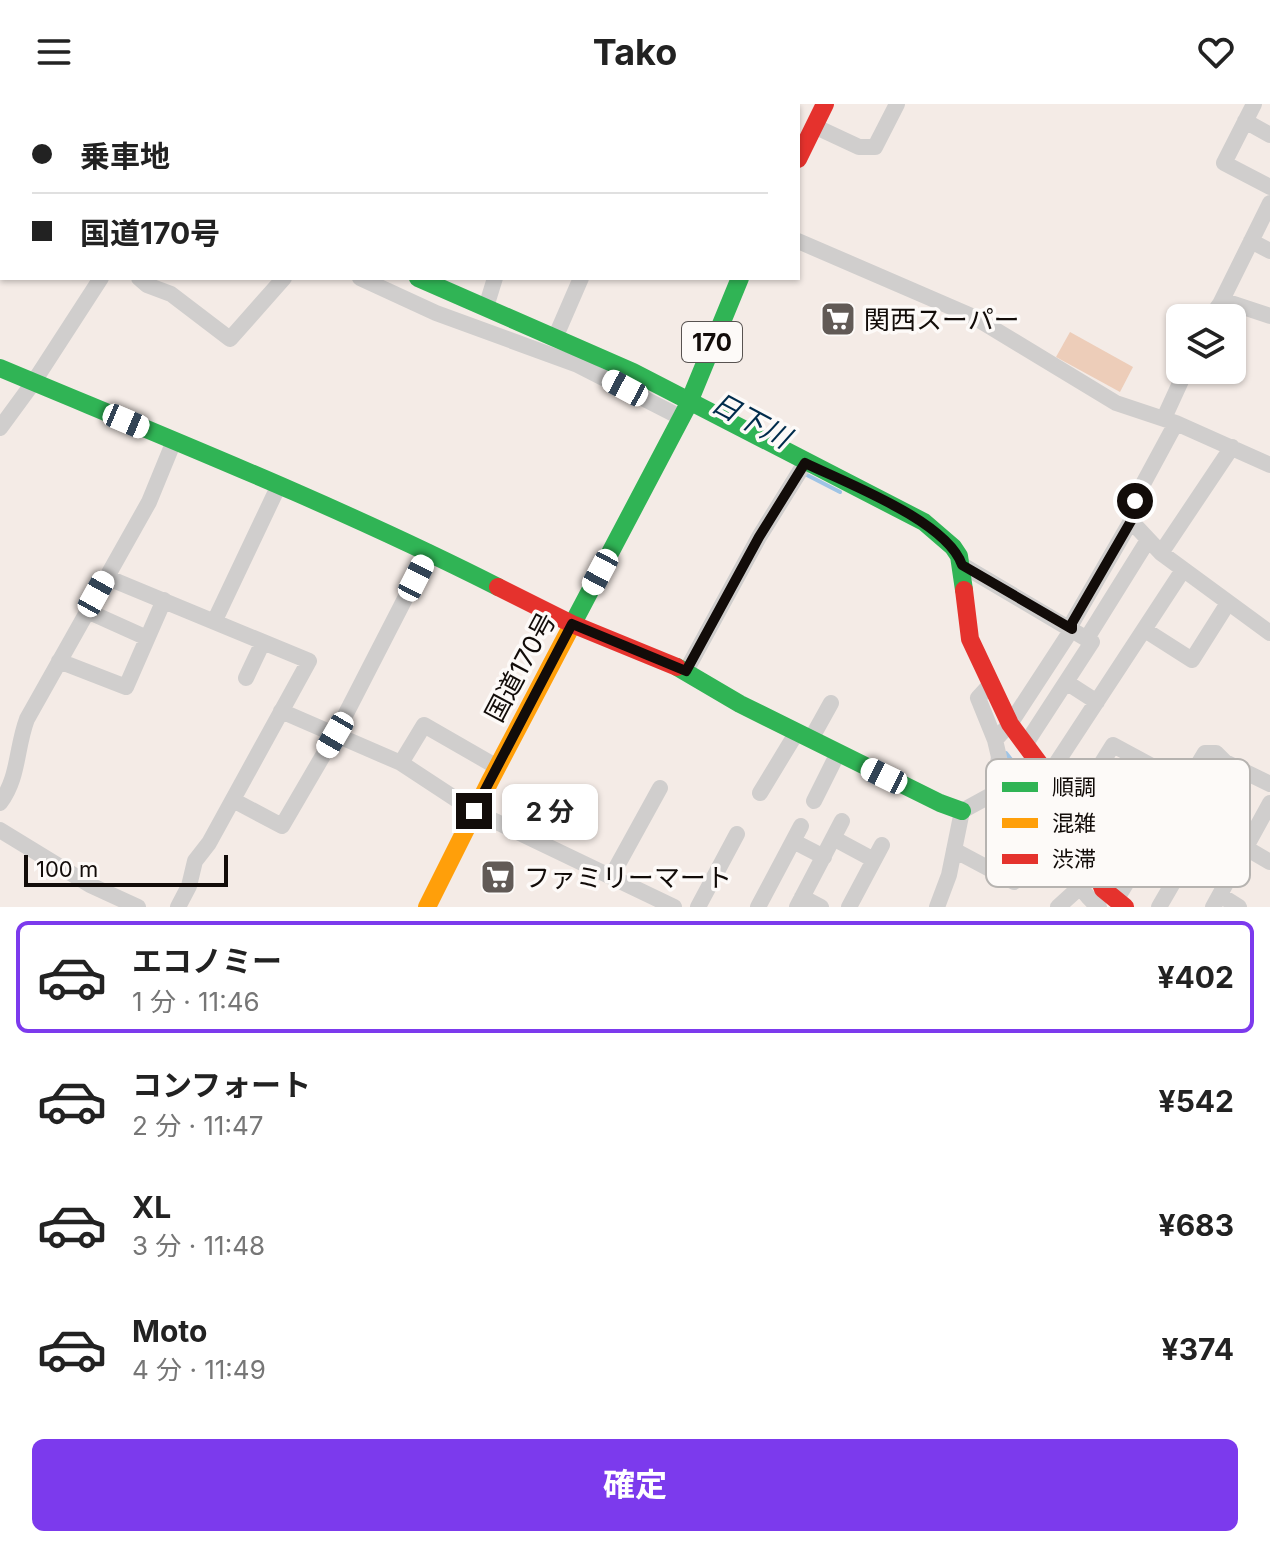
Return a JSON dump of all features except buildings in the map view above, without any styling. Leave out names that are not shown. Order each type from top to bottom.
[{"type":"main road","points":[[800,155],[825,104]]},
{"type":"main road","points":[[422,280],[507,328],[555,338],[633,372],[686,410],[801,468],[924,522],[953,547],[962,565],[970,639],[1001,734],[1025,745],[1035,759]]},
{"type":"main road","name":"国道170号","points":[[427,907],[474,811],[686,410],[725,307],[739,280]]},
{"type":"main road","points":[[0,368],[279,485],[429,552],[572,624],[686,671],[740,704],[962,811]]},
{"type":"main road","points":[[1102,887],[1113,905]]},
{"type":"street","points":[[814,126],[859,147],[875,147],[897,104]]},
{"type":"street","points":[[1254,104],[1224,163],[1270,187]]},
{"type":"street","points":[[1245,121],[1270,135]]},
{"type":"street","points":[[1219,304],[1270,203]]},
{"type":"street","points":[[1251,241],[1270,251]]},
{"type":"street","points":[[800,242],[974,317],[1116,403],[1170,420],[1270,465]]},
{"type":"street","points":[[0,428],[100,280]]},
{"type":"street","points":[[141,280],[171,294],[230,339],[282,280]]},
{"type":"street","points":[[364,280],[436,313],[507,328],[602,376],[686,410]]},
{"type":"street","points":[[495,280],[507,328]]},
{"type":"street","points":[[555,338],[580,280]]},
{"type":"street","points":[[1222,300],[1270,316]]},
{"type":"street","points":[[999,759],[1001,734],[1072,629],[1072,623],[1131,521],[1182,384]]},
{"type":"street","points":[[0,803],[27,719],[149,502],[174,441]]},
{"type":"street","points":[[1161,553],[1232,447]]},
{"type":"street","points":[[686,671],[759,537],[801,468]]},
{"type":"street","points":[[215,620],[279,485]]},
{"type":"street","points":[[1131,521],[1161,553],[1270,633]]},
{"type":"street","points":[[1087,638],[1148,540]]},
{"type":"street","points":[[233,800],[282,826],[335,735],[429,552]]},
{"type":"street","points":[[962,565],[1092,642],[1025,745]]},
{"type":"street","points":[[1059,759],[1183,570]]},
{"type":"street","points":[[106,577],[309,661],[209,843],[195,861],[189,886],[178,907]]},
{"type":"street","points":[[59,661],[126,687],[164,600]]},
{"type":"street","points":[[1145,630],[1192,660],[1228,603]]},
{"type":"street","points":[[87,611],[147,638]]},
{"type":"street","points":[[246,678],[263,642]]},
{"type":"street","points":[[1066,682],[1097,702]]},
{"type":"street","points":[[760,793],[831,703]]},
{"type":"street","points":[[281,711],[401,763],[474,811],[669,906]]},
{"type":"street","points":[[401,763],[424,725],[497,767]]},
{"type":"street","points":[[1104,759],[1113,745],[1139,759]]},
{"type":"street","points":[[814,801],[838,753]]},
{"type":"street","points":[[1201,759],[1205,753],[1216,753],[1222,759]]},
{"type":"street","points":[[1250,774],[1270,784]]},
{"type":"street","points":[[611,877],[660,788]]},
{"type":"street","points":[[937,907],[949,875],[962,811],[986,798]]},
{"type":"street","points":[[1250,840],[1270,803]]},
{"type":"street","points":[[821,907],[800,902],[842,821]]},
{"type":"street","points":[[0,830],[128,905]]},
{"type":"street","points":[[758,907],[797,833],[824,857]]},
{"type":"street","points":[[698,907],[737,834]]},
{"type":"street","points":[[833,838],[878,852],[849,907]]},
{"type":"street","points":[[954,850],[986,867]]},
{"type":"street","points":[[1250,850],[1270,862]]},
{"type":"street","points":[[1058,907],[1080,887],[1088,899],[1113,905],[1124,887]]},
{"type":"street","points":[[1159,907],[1171,887]]},
{"type":"street","points":[[1216,901],[1239,907]]},
{"type":"shaded area","points":[[1070,332],[1133,367],[1120,392],[1056,357]]},
{"type":"waterway","name":"日下川","points":[[805,474],[840,492]]},
{"type":"waterway","name":"日下川","points":[[1006,753],[1011,759]]},
{"type":"traffic: fast","points":[[423,280],[633,372],[924,522],[959,556],[964,590]]},
{"type":"traffic: fast","points":[[571,627],[687,407],[739,280]]},
{"type":"traffic: fast","points":[[0,368],[313,500],[498,587]]},
{"type":"traffic: fast","points":[[677,667],[740,704],[962,811]]},
{"type":"traffic: slow","points":[[427,907],[571,627]]},
{"type":"traffic: jam","points":[[800,155],[825,104]]},
{"type":"traffic: jam","points":[[498,587],[572,624],[677,667]]},
{"type":"traffic: jam","points":[[964,590],[970,639],[1010,724],[1036,759]]},
{"type":"traffic: jam","points":[[1102,887],[1125,907]]},
{"type":"place","name":"関西スーパー","points":[[838,319]]},
{"type":"place","name":"ファミリーマート","points":[[498,877]]},
{"type":"route","points":[[474,811],[572,624],[686,671],[759,537],[805,463],[924,522],[953,547],[962,565],[1072,629],[1072,623],[1131,521],[1135,501]]}]
